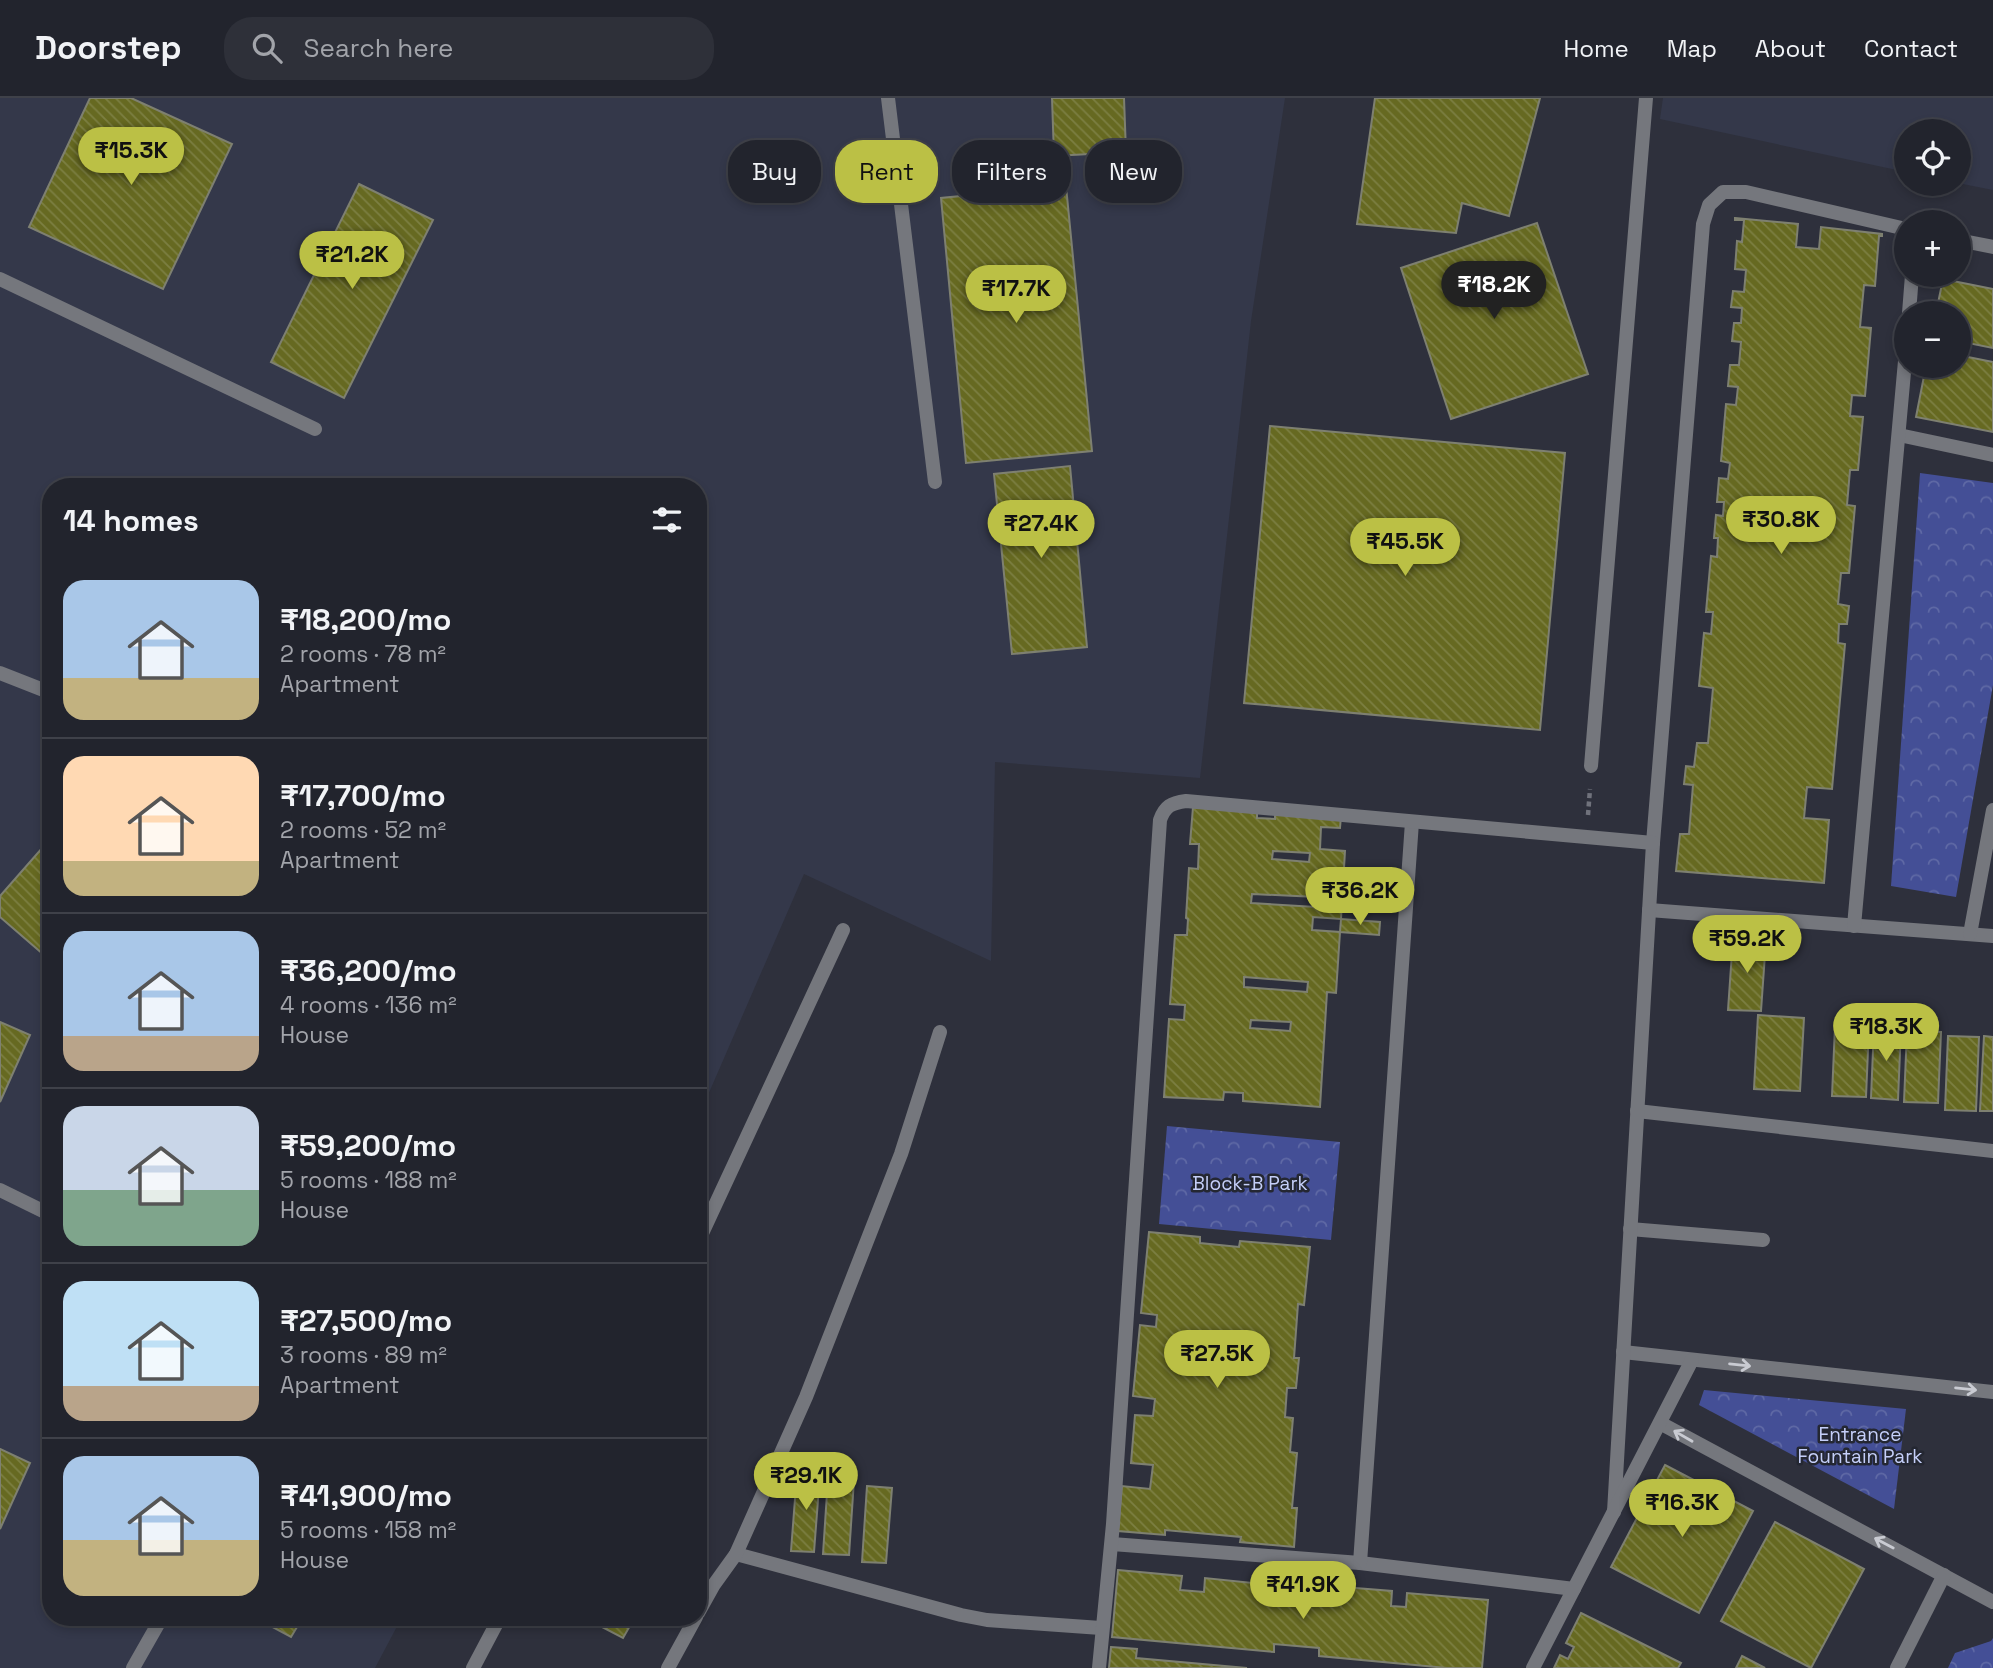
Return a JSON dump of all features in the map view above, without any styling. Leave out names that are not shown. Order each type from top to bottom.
[{"type":"street","points":[[888,98],[935,482]]},
{"type":"street","points":[[1591,766],[1646,98]]},
{"type":"street","points":[[1614,1512],[1653,842],[1703,224],[1709,205],[1723,192],[1746,192],[1894,226]]},
{"type":"street","points":[[1971,243],[1993,247]]},
{"type":"street","points":[[0,279],[315,429]]},
{"type":"street","points":[[1854,926],[1904,378]]},
{"type":"street","points":[[1899,435],[1993,455]]},
{"type":"street","points":[[0,673],[42,689]]},
{"type":"street","points":[[1099,1668],[1101,1628],[1112,1544],[1160,820],[1164,809],[1173,803],[1186,801],[1653,842]]},
{"type":"street","points":[[1970,934],[1993,810]]},
{"type":"street","points":[[1360,1563],[1412,822]]},
{"type":"street","points":[[1649,910],[1993,936]]},
{"type":"street","points":[[707,1223],[843,930]]},
{"type":"street","points":[[707,1597],[736,1554],[806,1397],[901,1154],[940,1032]]},
{"type":"street","points":[[1637,1111],[1993,1152]]},
{"type":"street","points":[[0,1190],[42,1211]]},
{"type":"street","points":[[1630,1229],[1763,1240]]},
{"type":"street","points":[[1623,1352],[1993,1392]]},
{"type":"street","points":[[1533,1668],[1692,1360]]},
{"type":"street","points":[[1660,1423],[1993,1602]]},
{"type":"street","points":[[1112,1544],[1360,1563],[1574,1588]]},
{"type":"street","points":[[736,1554],[951,1613],[987,1620],[1101,1628]]},
{"type":"street","points":[[1897,1668],[1944,1575]]},
{"type":"street","points":[[133,1668],[157,1626]]},
{"type":"street","points":[[473,1668],[495,1626]]},
{"type":"street","points":[[668,1668],[691,1626]]},
{"type":"path","points":[[1587,837],[1591,766]]},
{"type":"shaded area","points":[[0,98],[1285,98],[1251,321],[1200,778],[995,762],[991,961],[804,874],[707,1097],[707,478],[42,478],[42,1626],[397,1626],[375,1668],[0,1668]]},
{"type":"shaded area","points":[[1663,98],[1993,98],[1993,190],[1971,186],[1971,119],[1894,119],[1894,169],[1660,119]]},
{"type":"green space","points":[[1920,473],[1993,483],[1993,685],[1956,897],[1891,886]]},
{"type":"green space","name":"Block-B Park","points":[[1167,1126],[1340,1142],[1331,1240],[1159,1224]]},
{"type":"green space","name":"Entrance Fountain Park","points":[[1704,1390],[1906,1409],[1894,1509],[1699,1405]]},
{"type":"green space","points":[[1993,1638],[1993,1668],[1948,1668],[1955,1653]]},
{"type":"building","points":[[90,98],[131,98],[232,144],[163,289],[29,227]]},
{"type":"building","points":[[1052,98],[1124,98],[1126,140],[1085,140],[1085,154],[1071,155],[1071,140],[1053,140]]},
{"type":"building","points":[[1375,98],[1540,98],[1509,216],[1462,203],[1456,233],[1357,224]]},
{"type":"building","points":[[359,184],[433,220],[344,398],[271,362]]},
{"type":"building","points":[[952,197],[952,203],[1068,203],[1092,451],[966,463],[941,198]]},
{"type":"building","points":[[1735,218],[1798,224],[1796,247],[1819,249],[1821,227],[1882,234],[1879,236],[1875,286],[1864,285],[1860,327],[1871,328],[1865,396],[1852,395],[1850,416],[1863,417],[1858,470],[1850,470],[1847,505],[1855,506],[1849,573],[1841,573],[1838,604],[1849,606],[1847,624],[1839,624],[1838,643],[1845,644],[1832,789],[1807,787],[1804,818],[1829,820],[1824,883],[1676,871],[1680,834],[1689,834],[1693,785],[1684,784],[1686,766],[1694,767],[1697,743],[1708,743],[1713,688],[1699,686],[1704,633],[1711,634],[1713,612],[1706,612],[1711,556],[1717,557],[1718,538],[1714,538],[1716,515],[1723,516],[1724,502],[1717,502],[1719,478],[1728,479],[1730,463],[1721,461],[1726,404],[1736,405],[1738,387],[1728,386],[1730,365],[1739,365],[1741,342],[1732,341],[1734,323],[1741,323],[1742,308],[1731,307],[1733,291],[1744,292],[1746,270],[1735,269],[1737,241],[1742,242],[1744,220]]},
{"type":"building","points":[[1537,223],[1588,374],[1451,419],[1401,268]]},
{"type":"building","points":[[1971,285],[1993,289],[1993,348],[1971,344],[1971,301],[1938,301],[1941,287],[1971,287]]},
{"type":"building","points":[[1971,358],[1993,362],[1993,432],[1916,417],[1924,378],[1971,378]]},
{"type":"building","points":[[1270,426],[1565,453],[1540,730],[1244,703]]},
{"type":"building","points":[[1070,466],[1087,647],[1012,654],[994,474]]},
{"type":"building","points":[[1193,807],[1257,811],[1257,818],[1275,819],[1275,812],[1341,816],[1340,828],[1321,827],[1320,849],[1345,851],[1341,919],[1313,917],[1312,930],[1340,932],[1336,993],[1327,992],[1320,1107],[1243,1101],[1243,1093],[1224,1092],[1223,1100],[1164,1097],[1169,1019],[1184,1020],[1185,1005],[1170,1004],[1175,935],[1187,935],[1189,868],[1198,869],[1199,844],[1190,844]],"holes":[[[1273,851],[1310,853],[1309,862],[1272,859]],[[1252,894],[1317,897],[1316,907],[1251,903]],[[1244,977],[1308,982],[1307,992],[1244,987]],[[1251,1020],[1291,1022],[1290,1031],[1250,1028]]]},
{"type":"building","points":[[42,848],[42,953],[0,917],[0,896]]},
{"type":"building","points":[[1341,919],[1380,922],[1379,935],[1340,932]]},
{"type":"building","points":[[1733,938],[1766,940],[1761,1011],[1728,1010]]},
{"type":"building","points":[[1758,1015],[1804,1018],[1800,1091],[1754,1089]]},
{"type":"building","points":[[0,1022],[30,1035],[0,1102]]},
{"type":"building","points":[[1835,1026],[1869,1027],[1866,1097],[1832,1096]]},
{"type":"building","points":[[1874,1027],[1901,1028],[1898,1100],[1871,1098]]},
{"type":"building","points":[[1907,1031],[1941,1032],[1938,1103],[1904,1102]]},
{"type":"building","points":[[1948,1036],[1979,1037],[1976,1111],[1945,1110]]},
{"type":"building","points":[[1984,1036],[1993,1037],[1993,1111],[1980,1111]]},
{"type":"building","points":[[1149,1232],[1200,1237],[1200,1243],[1239,1247],[1240,1241],[1310,1247],[1304,1305],[1298,1304],[1294,1358],[1299,1358],[1296,1388],[1287,1388],[1285,1417],[1293,1418],[1290,1452],[1297,1453],[1292,1508],[1297,1508],[1294,1547],[1240,1542],[1241,1537],[1165,1530],[1165,1535],[1118,1531],[1122,1486],[1150,1489],[1153,1465],[1131,1463],[1135,1415],[1153,1416],[1155,1399],[1133,1396],[1140,1325],[1156,1327],[1157,1315],[1141,1313]]},
{"type":"building","points":[[0,1449],[30,1463],[0,1529]]},
{"type":"building","points":[[1665,1465],[1753,1511],[1699,1613],[1611,1567]]},
{"type":"building","points":[[797,1473],[820,1474],[814,1552],[791,1551]]},
{"type":"building","points":[[828,1478],[854,1480],[849,1555],[823,1554]]},
{"type":"building","points":[[867,1486],[892,1488],[886,1563],[862,1562]]},
{"type":"building","points":[[1775,1522],[1864,1569],[1811,1668],[1721,1621]]},
{"type":"building","points":[[1118,1570],[1182,1576],[1180,1590],[1204,1592],[1205,1578],[1273,1585],[1272,1595],[1298,1597],[1299,1587],[1322,1589],[1322,1595],[1330,1597],[1331,1586],[1392,1591],[1391,1606],[1406,1607],[1407,1593],[1488,1600],[1482,1668],[1447,1668],[1319,1656],[1319,1648],[1274,1644],[1274,1652],[1112,1637]]},
{"type":"building","points":[[1581,1613],[1681,1663],[1678,1668],[1554,1668],[1560,1655],[1568,1659],[1574,1647],[1566,1643]]},
{"type":"building","points":[[271,1626],[298,1626],[291,1637]]},
{"type":"building","points":[[600,1626],[630,1626],[623,1638]]},
{"type":"building","points":[[1111,1647],[1137,1649],[1136,1658],[1247,1668],[1109,1668]]},
{"type":"building","points":[[1742,1656],[1765,1668],[1736,1668]]}]
